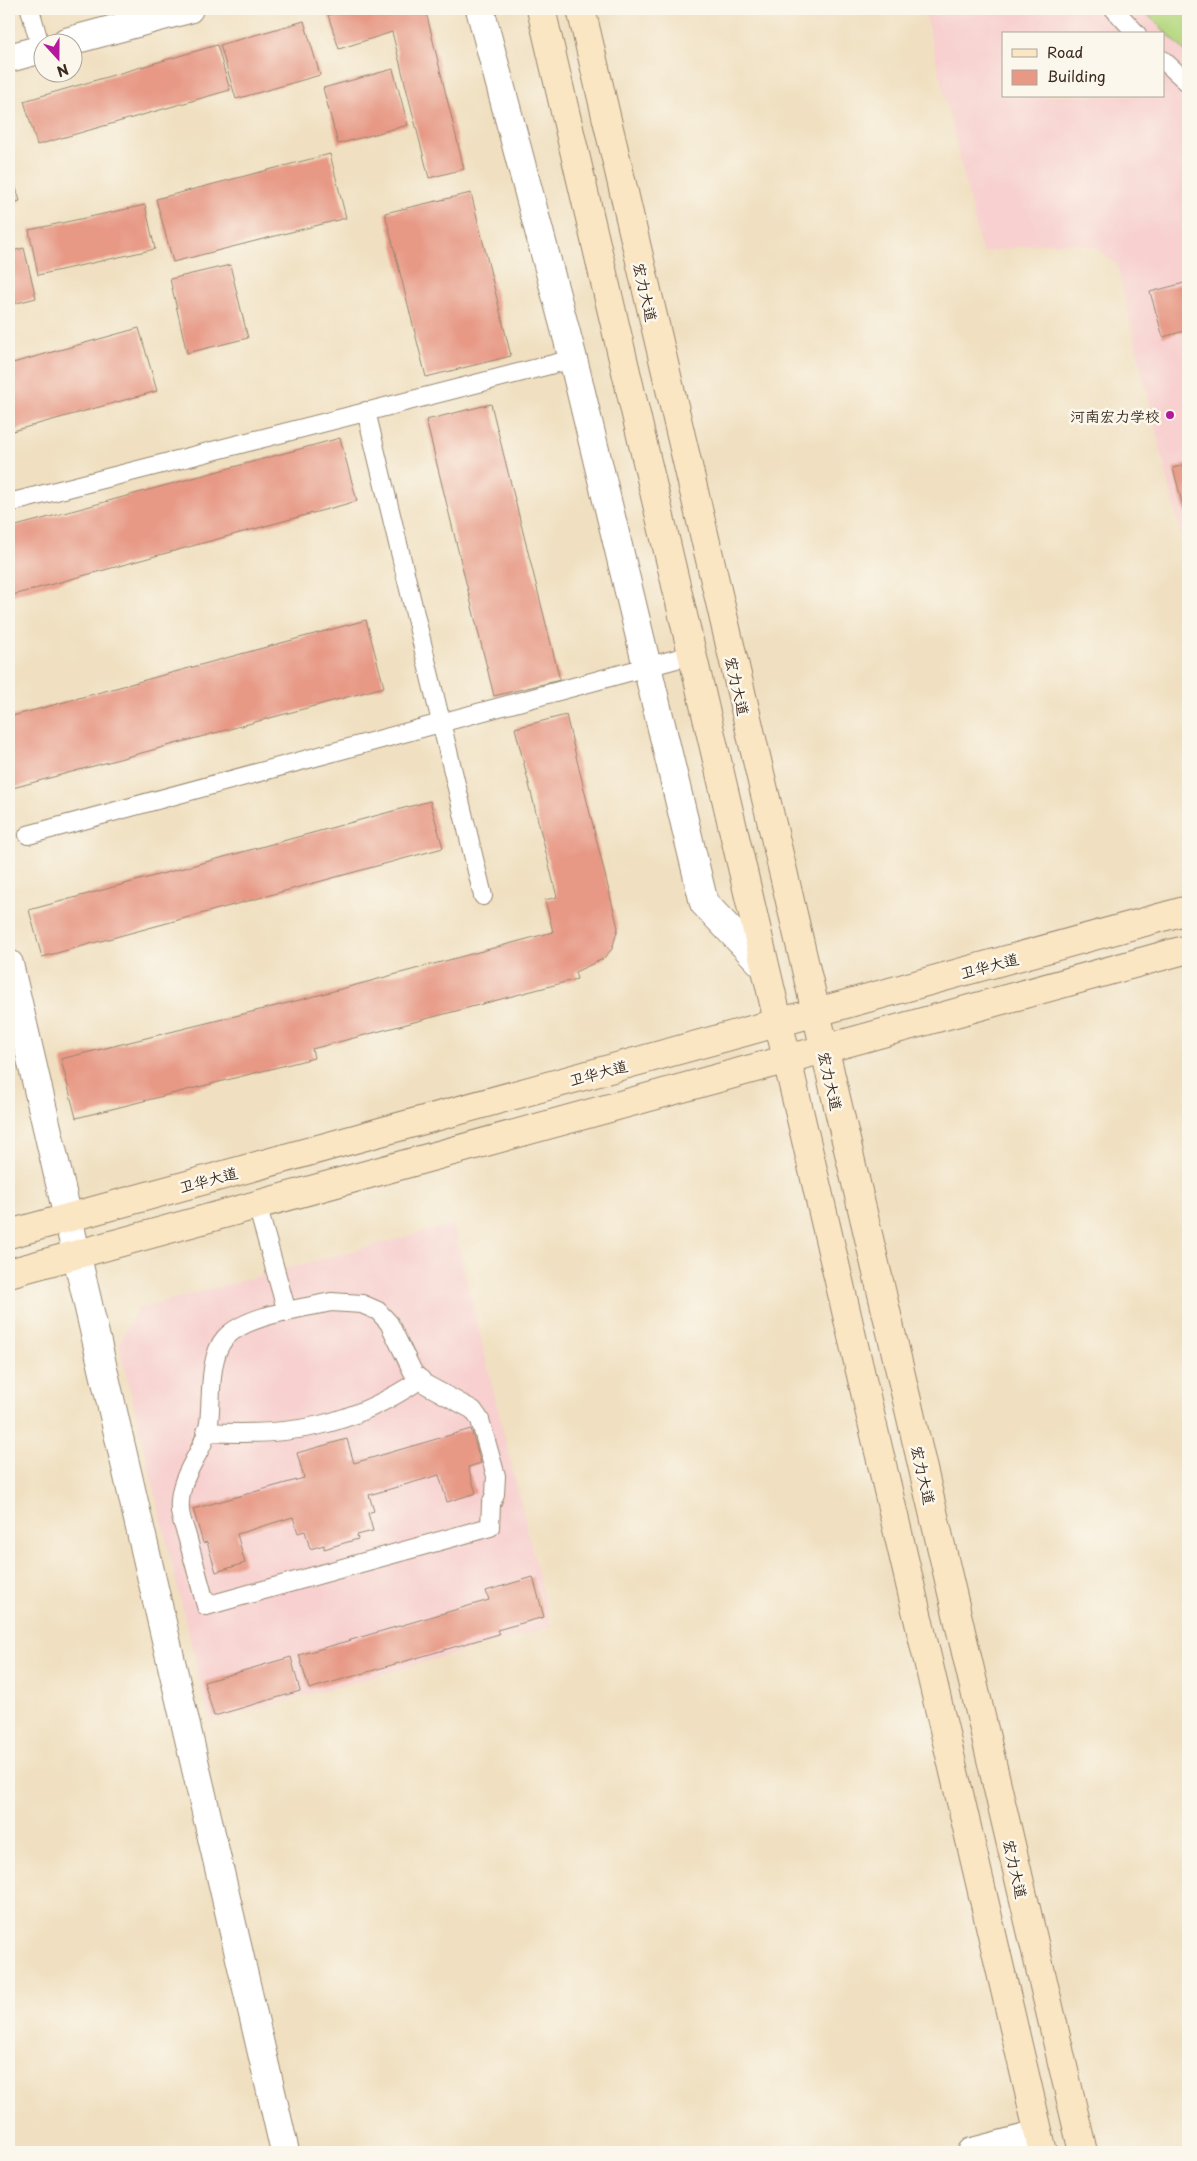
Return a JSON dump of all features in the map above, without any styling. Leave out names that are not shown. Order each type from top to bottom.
[{"type":"main road","points":[[541,9],[1040,2144]]},
{"type":"main road","name":"宏力大道","points":[[581,9],[1083,2152]]},
{"type":"main road","name":"卫华大道","points":[[9,1234],[1188,910]]},
{"type":"main road","points":[[9,1273],[1188,949]]},
{"type":"street","points":[[82,38],[188,9]]},
{"type":"street","points":[[480,9],[573,358],[704,903],[764,966]]},
{"type":"street","points":[[9,58],[32,52]]},
{"type":"street","points":[[9,964],[285,2152]]},
{"type":"street","points":[[972,2152],[1040,2144]]},
{"type":"lane","points":[[30,9],[42,32]]},
{"type":"lane","points":[[1114,9],[1135,32]]},
{"type":"lane","points":[[1164,61],[1188,83]]},
{"type":"lane","points":[[9,503],[573,358]]},
{"type":"lane","points":[[366,411],[483,896]]},
{"type":"lane","points":[[28,835],[691,655]]},
{"type":"lane","points":[[258,1204],[287,1312]]},
{"type":"lane","points":[[331,1302],[362,1304],[378,1311],[389,1323],[413,1372],[420,1379],[425,1384],[473,1410],[480,1420],[496,1476],[495,1494],[491,1504],[490,1527],[206,1606],[180,1512],[180,1491],[184,1477],[201,1450],[208,1424],[216,1351],[224,1339],[239,1326],[287,1312],[331,1302]]},
{"type":"lane","points":[[206,1432],[264,1434],[325,1425],[364,1412],[395,1396],[420,1379]]},
{"type":"shaded area","name":"河南宏力学校","points":[[924,9],[1188,9],[1188,566],[1117,265],[1097,248],[1075,243],[1035,244],[982,253]]},
{"type":"shaded area","points":[[453,1224],[551,1627],[210,1722],[119,1344],[137,1309]]},
{"type":"green space","points":[[1142,9],[1188,9],[1188,54]]},
{"type":"building","points":[[347,9],[423,9],[427,16],[464,169],[429,178],[392,32],[339,49],[328,15]]},
{"type":"building","points":[[304,21],[320,75],[236,99],[220,45]]},
{"type":"building","points":[[217,45],[230,90],[37,145],[24,101]]},
{"type":"building","points":[[393,69],[408,125],[338,144],[323,88]]},
{"type":"building","points":[[330,154],[346,218],[173,262],[156,199]]},
{"type":"building","points":[[9,165],[20,201],[9,204]]},
{"type":"building","points":[[471,193],[511,356],[426,377],[385,213]]},
{"type":"building","points":[[145,205],[155,249],[38,275],[29,230]]},
{"type":"building","points":[[24,248],[36,298],[9,305],[9,252]]},
{"type":"building","points":[[230,265],[248,338],[187,353],[170,279]]},
{"type":"building","points":[[1188,282],[1188,330],[1163,337],[1150,292]]},
{"type":"building","points":[[139,328],[157,391],[9,432],[9,364]]},
{"type":"building","points":[[491,404],[560,680],[494,696],[426,420]]},
{"type":"building","points":[[340,438],[357,501],[9,596],[9,528]]},
{"type":"building","points":[[1188,464],[1188,513],[1185,514],[1173,468]]},
{"type":"building","points":[[366,620],[384,687],[9,789],[9,717]]},
{"type":"building","points":[[566,715],[618,928],[612,949],[603,959],[575,972],[577,979],[312,1049],[314,1058],[76,1118],[61,1059],[300,1000],[553,932],[545,900],[557,897],[515,728]]},
{"type":"building","points":[[430,801],[443,848],[42,957],[29,910]]},
{"type":"building","points":[[471,1429],[481,1463],[468,1467],[476,1493],[447,1502],[439,1475],[369,1495],[374,1511],[368,1513],[373,1531],[357,1535],[358,1539],[324,1549],[324,1545],[310,1549],[305,1531],[298,1533],[293,1517],[237,1534],[245,1563],[216,1572],[207,1542],[203,1543],[193,1509],[304,1478],[297,1453],[347,1439],[354,1463]]},
{"type":"building","points":[[533,1577],[544,1617],[497,1630],[499,1634],[309,1689],[299,1655],[489,1600],[486,1591]]},
{"type":"building","points":[[291,1657],[300,1691],[214,1716],[204,1682]]},
{"type":"place","name":"河南宏力学校","points":[[1170,415]]}]
